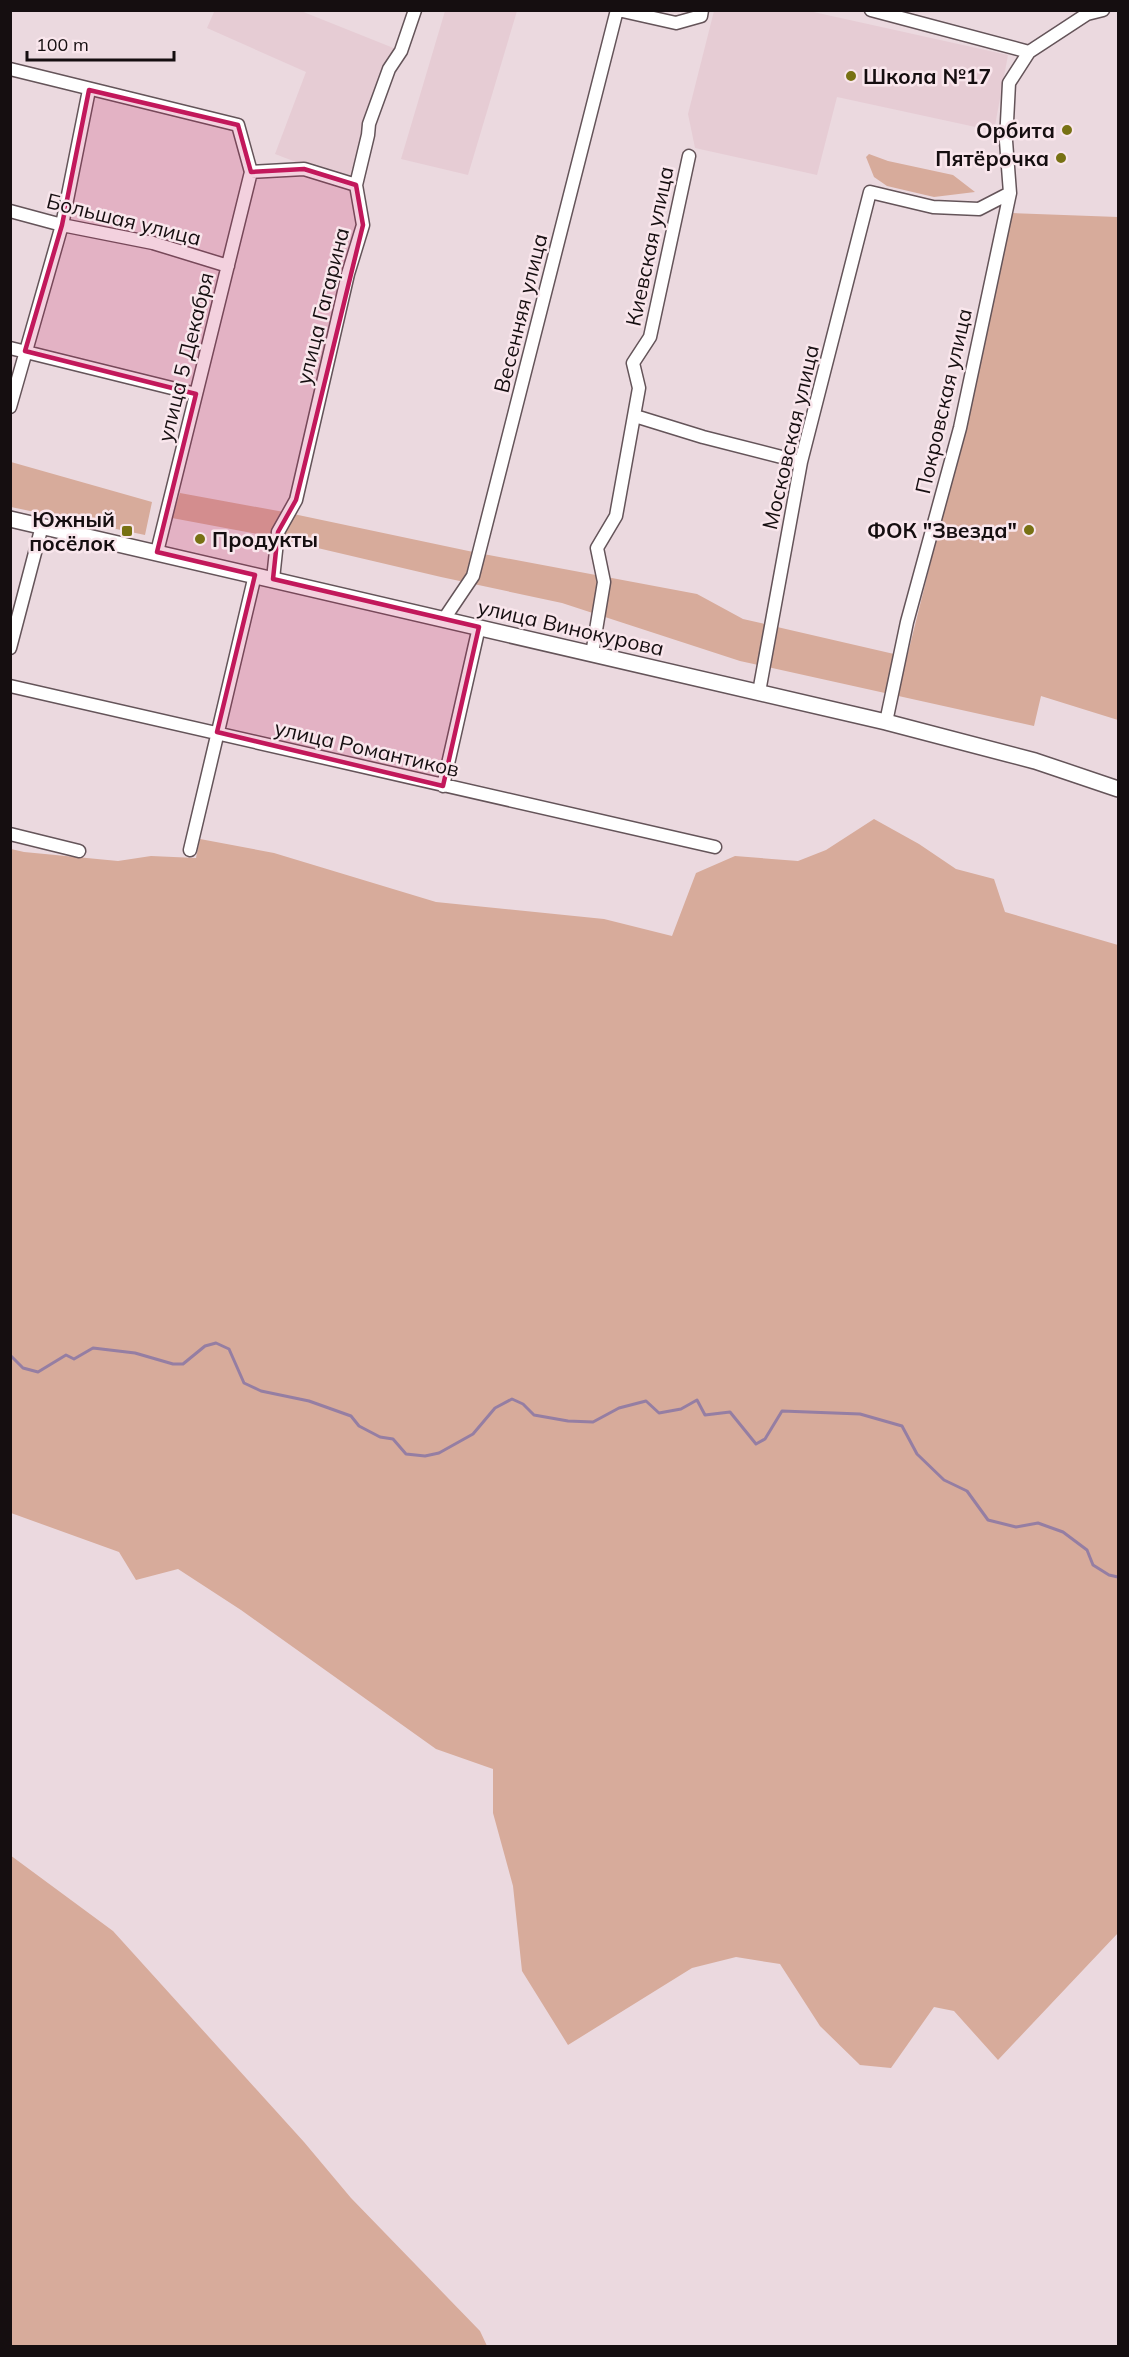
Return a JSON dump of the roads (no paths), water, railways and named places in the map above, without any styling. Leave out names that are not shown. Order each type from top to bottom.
[{"type":"main road","name":"улица Винокурова","points":[[10,519],[886,722],[1035,761],[1119,789]]},
{"type":"street","name":"улица Гагарина","points":[[273,579],[278,532],[296,500],[348,274],[363,225],[356,185],[369,124],[389,69],[401,51],[415,10]]},
{"type":"street","points":[[617,10],[676,23],[700,16],[702,10]]},
{"type":"street","name":"Весенняя улица","points":[[444,619],[473,576],[617,10]]},
{"type":"street","points":[[870,10],[1029,52],[1086,12],[1103,10]]},
{"type":"street","name":"Покровская улица","points":[[886,722],[905,630],[960,428],[1010,193],[1006,141],[1009,83],[1029,52]]},
{"type":"street","points":[[10,69],[238,125],[251,172],[304,169],[356,185]]},
{"type":"street","points":[[10,407],[62,225],[89,90]]},
{"type":"street","name":"Киевская улица","points":[[592,654],[604,582],[597,548],[616,516],[639,388],[633,363],[650,337],[689,156]]},
{"type":"street","name":"улица 5 Декабря","points":[[157,552],[251,172]]},
{"type":"street","name":"Московская улица","points":[[759,692],[801,462],[870,192],[933,207],[979,209],[1010,193]]},
{"type":"street","name":"Большая улица","points":[[10,211],[62,225],[153,243],[228,266]]},
{"type":"street","points":[[10,348],[196,394]]},
{"type":"street","points":[[635,416],[703,437],[801,462]]},
{"type":"street","points":[[10,648],[42,526]]},
{"type":"street","points":[[190,850],[255,575]]},
{"type":"street","points":[[442,786],[479,627]]},
{"type":"street","name":"улица Романтиков","points":[[10,686],[715,847]]},
{"type":"street","points":[[10,834],[79,851]]},
{"type":"waterway","points":[[10,1355],[23,1368],[38,1372],[66,1355],[74,1359],[93,1348],[135,1353],[173,1364],[183,1364],[205,1346],[216,1343],[229,1349],[244,1383],[261,1391],[309,1401],[351,1416],[359,1426],[380,1437],[393,1439],[406,1454],[425,1456],[439,1453],[473,1434],[495,1408],[512,1399],[523,1404],[534,1415],[568,1421],[593,1422],[619,1408],[646,1401],[659,1413],[681,1409],[697,1400],[705,1415],[730,1412],[756,1444],[765,1439],[782,1411],[860,1414],[902,1426],[917,1454],[944,1480],[967,1491],[988,1520],[1016,1527],[1038,1523],[1063,1532],[1087,1550],[1093,1565],[1109,1575],[1118,1577]]},
{"type":"place","name":"Школа №17","points":[[851,76]]},
{"type":"place","name":"Орбита","points":[[1067,130]]},
{"type":"place","name":"Пятёрочка","points":[[1061,158]]},
{"type":"place","name":"ФОК \"Звезда\"","points":[[1029,530]]},
{"type":"place","name":"Южный посёлок","points":[[127,531]]},
{"type":"place","name":"Продукты","points":[[200,539]]}]
